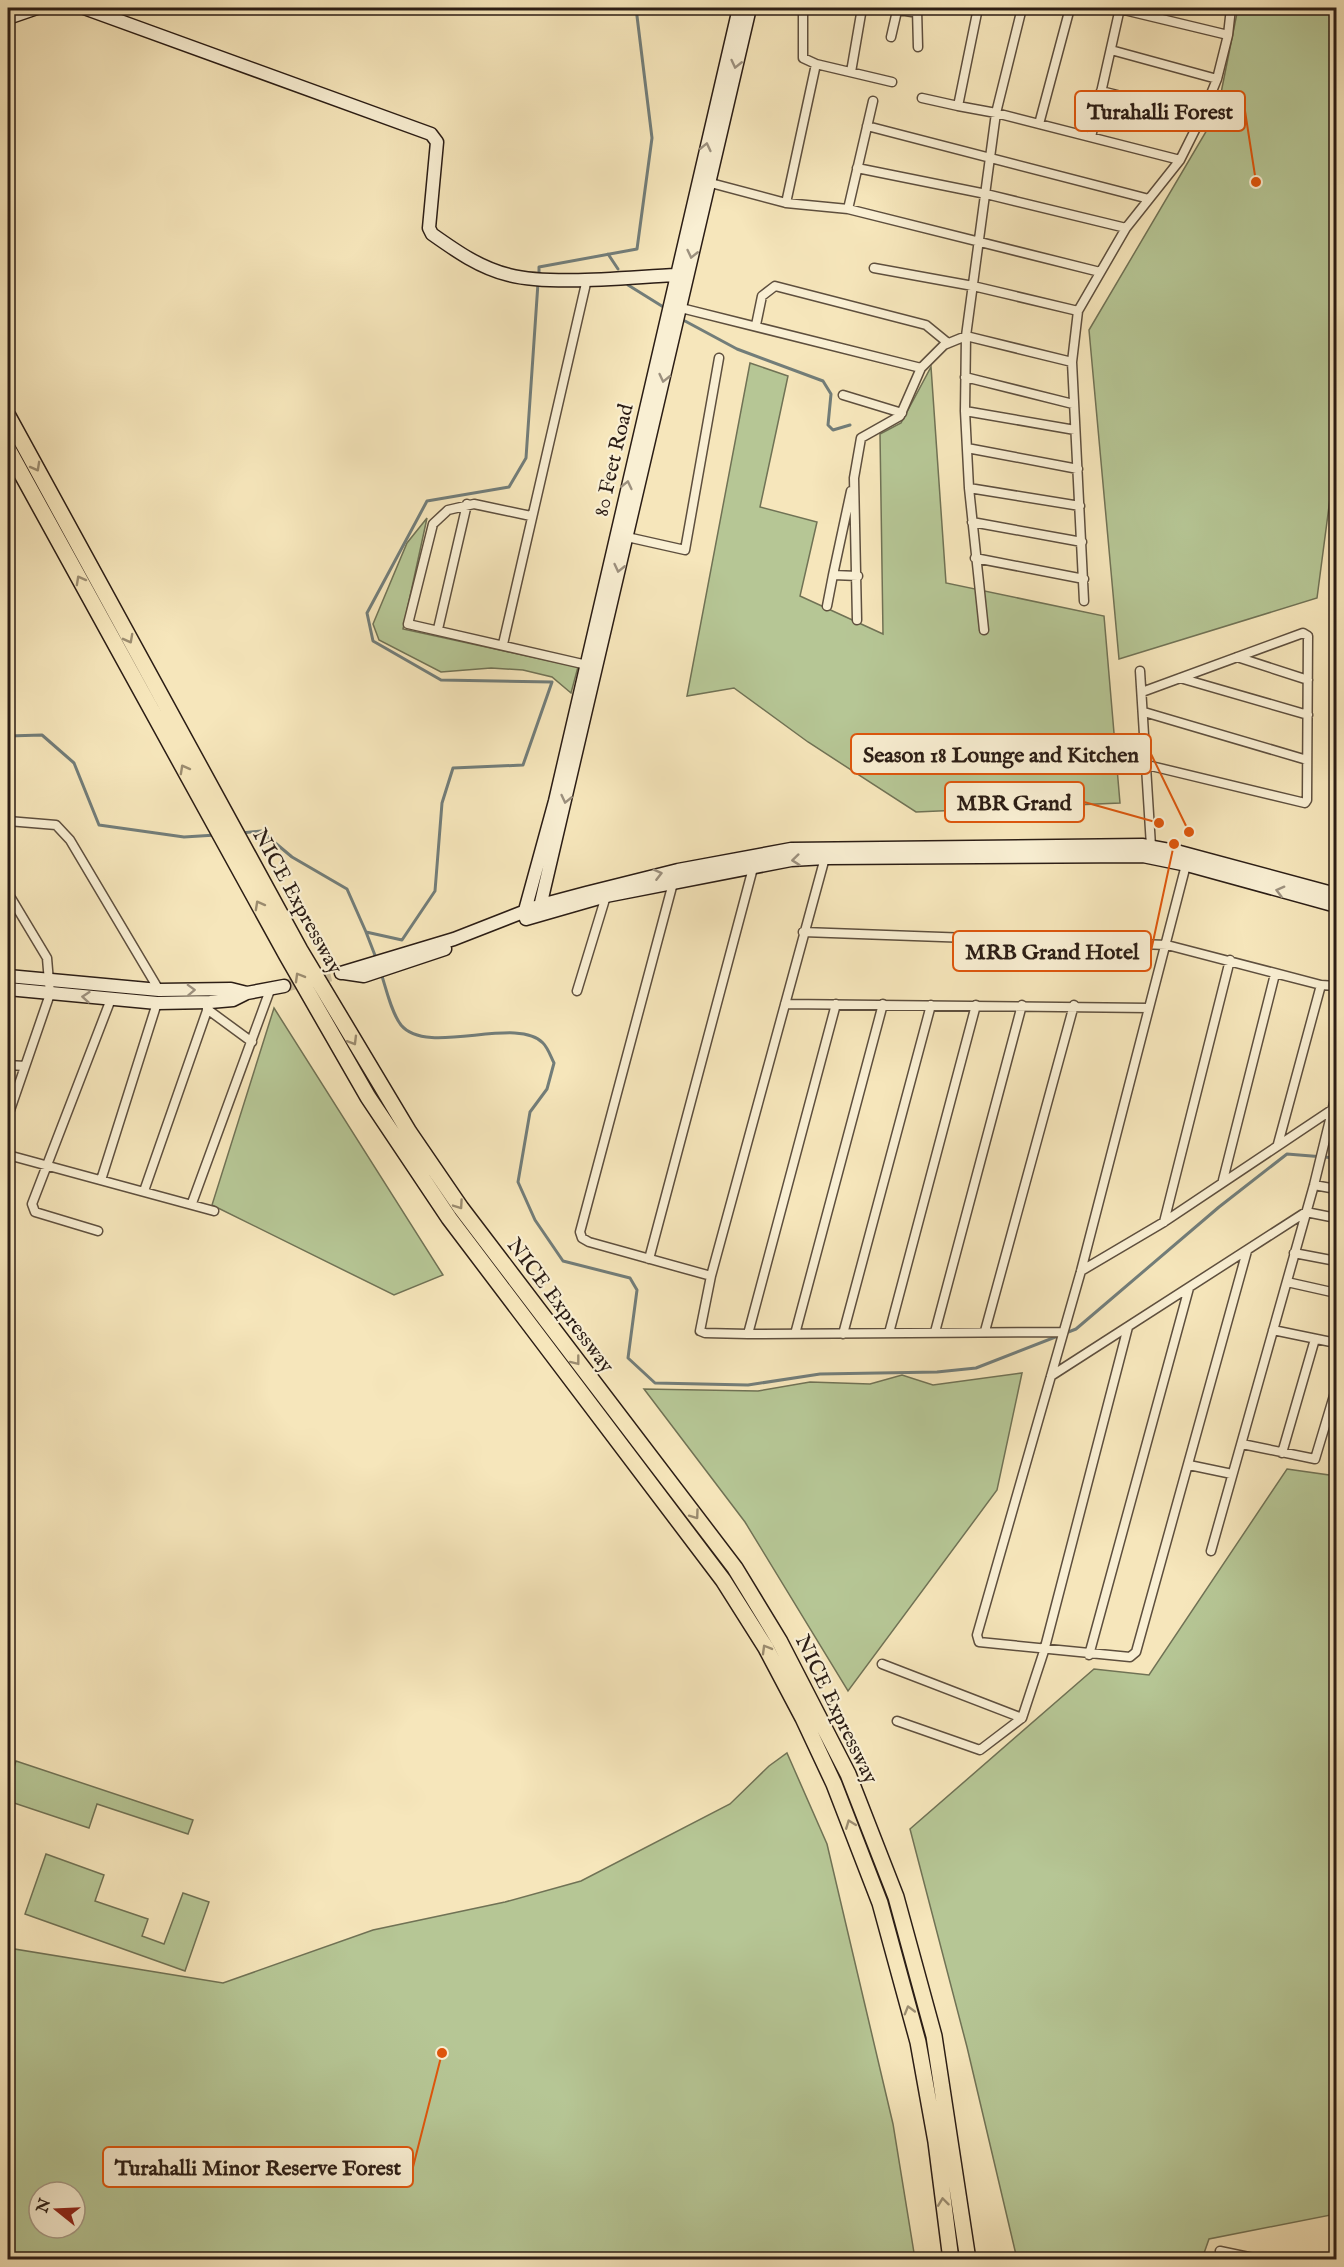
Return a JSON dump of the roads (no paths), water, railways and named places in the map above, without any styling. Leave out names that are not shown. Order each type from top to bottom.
[{"type":"highway","name":"NICE Expressway","points":[[8,416],[220,817],[225,843],[328,1028],[397,1141],[449,1218],[723,1580],[766,1648],[803,1718],[834,1784],[880,1903],[918,2042],[936,2142],[951,2259]]},
{"type":"highway","name":"NICE Expressway","points":[[8,449],[220,817],[243,844],[318,981],[409,1132],[461,1208],[735,1568],[780,1642],[848,1774],[899,1907],[934,2036],[968,2259]]},
{"type":"main road","points":[[8,18],[37,8]]},
{"type":"main road","points":[[84,8],[431,134],[437,142],[428,225],[430,232],[466,258],[506,274],[533,278],[587,279],[676,275]]},
{"type":"main road","name":"80 Feet Road","points":[[540,910],[627,537],[674,307],[676,275],[704,181],[739,8]]},
{"type":"main road","name":"80 Feet Road","points":[[524,916],[704,181],[750,8]]},
{"type":"main road","points":[[540,910],[826,853],[1151,846],[1188,860],[1336,906]]},
{"type":"main road","points":[[362,970],[388,964],[540,910],[678,870],[791,849],[826,853],[1143,856],[1188,860],[1336,894]]},
{"type":"main road","points":[[8,976],[158,996],[209,1006],[233,1000],[247,993],[284,986]]},
{"type":"main road","points":[[8,989],[111,999],[231,989],[247,993]]},
{"type":"street","points":[[803,8],[803,58],[816,64],[892,82]]},
{"type":"street","points":[[851,72],[862,8]]},
{"type":"street","points":[[886,8],[897,10],[918,8],[918,47]]},
{"type":"street","points":[[958,106],[978,8]]},
{"type":"street","points":[[984,630],[969,488],[965,411],[966,336],[977,240],[992,159],[996,113],[1022,8]]},
{"type":"street","points":[[1039,124],[1070,8]]},
{"type":"street","points":[[1092,137],[1120,8],[1228,35]]},
{"type":"street","points":[[1084,601],[1072,362],[1078,310],[1126,228],[1180,160],[1217,79],[1228,35],[1231,8]]},
{"type":"street","points":[[891,38],[897,10]]},
{"type":"street","points":[[1111,50],[1217,79]]},
{"type":"street","points":[[786,202],[816,64]]},
{"type":"street","points":[[1101,91],[1202,116]]},
{"type":"street","points":[[922,98],[996,113],[1180,160]]},
{"type":"street","points":[[848,209],[873,101]]},
{"type":"street","points":[[867,126],[1149,199]]},
{"type":"street","points":[[857,168],[986,194],[1126,228]]},
{"type":"street","points":[[704,181],[786,202],[848,209],[1101,272]]},
{"type":"street","points":[[874,268],[973,286],[1078,310]]},
{"type":"street","points":[[503,644],[587,279]]},
{"type":"street","points":[[756,325],[762,296],[775,286],[926,325],[948,343]]},
{"type":"street","points":[[674,307],[756,325],[921,368]]},
{"type":"street","points":[[827,606],[861,438],[902,413],[921,368],[948,343],[966,336],[1072,362]]},
{"type":"street","points":[[627,537],[685,550],[719,358]]},
{"type":"street","points":[[965,377],[1073,404]]},
{"type":"street","points":[[843,395],[902,413]]},
{"type":"street","points":[[965,411],[1075,430]]},
{"type":"street","points":[[967,448],[1078,469]]},
{"type":"street","points":[[854,478],[858,576],[856,620]]},
{"type":"street","points":[[969,488],[1080,506]]},
{"type":"street","points":[[531,516],[467,504],[451,508],[433,524],[408,624],[438,629],[587,665]]},
{"type":"street","points":[[438,629],[467,504]]},
{"type":"street","points":[[972,522],[1082,542]]},
{"type":"street","points":[[975,558],[1084,579]]},
{"type":"street","points":[[833,575],[858,576]]},
{"type":"street","points":[[1142,692],[1305,633],[1308,636],[1307,800],[1304,804],[1147,765]]},
{"type":"street","points":[[1236,657],[1308,680]]},
{"type":"street","points":[[1140,671],[1151,846]]},
{"type":"street","points":[[1180,678],[1308,715]]},
{"type":"street","points":[[1144,712],[1307,760]]},
{"type":"street","points":[[8,821],[56,825],[70,840],[158,996],[101,1180]]},
{"type":"street","points":[[826,853],[711,1276],[700,1331],[748,1334],[1063,1332]]},
{"type":"street","points":[[1188,860],[1082,1271],[977,1635],[981,1643],[1089,1655],[1130,1657],[1136,1652],[1248,1251]]},
{"type":"street","points":[[649,1259],[753,868]]},
{"type":"street","points":[[673,883],[580,1232],[582,1238],[589,1242],[711,1276]]},
{"type":"street","points":[[8,892],[47,958],[50,994],[8,1116]]},
{"type":"street","points":[[578,991],[606,896]]},
{"type":"street","points":[[803,932],[1167,945],[1230,960],[1275,974],[1321,985],[1336,986]]},
{"type":"street","points":[[1164,1222],[1230,960]]},
{"type":"street","points":[[1223,1180],[1275,974]]},
{"type":"street","points":[[1278,1144],[1321,985]]},
{"type":"street","points":[[192,1203],[270,990]]},
{"type":"street","points":[[98,1231],[35,1212],[32,1204],[111,999]]},
{"type":"street","points":[[785,1004],[1074,1005],[1149,1008]]},
{"type":"street","points":[[748,1334],[836,1004]]},
{"type":"street","points":[[795,1334],[884,1004]]},
{"type":"street","points":[[843,1334],[931,1005]]},
{"type":"street","points":[[889,1333],[976,1005]]},
{"type":"street","points":[[935,1332],[1022,1005]]},
{"type":"street","points":[[986,1331],[1074,1005]]},
{"type":"street","points":[[144,1191],[209,1006],[252,1042]]},
{"type":"street","points":[[8,1065],[25,1066]]},
{"type":"street","points":[[1211,1551],[1314,1185],[1336,1095]]},
{"type":"street","points":[[1082,1271],[1164,1222],[1223,1180],[1333,1109]]},
{"type":"street","points":[[8,1155],[192,1203],[214,1211]]},
{"type":"street","points":[[1314,1185],[1336,1189]]},
{"type":"street","points":[[1051,1376],[1306,1212],[1336,1218]]},
{"type":"street","points":[[1294,1253],[1336,1261]]},
{"type":"street","points":[[1287,1282],[1336,1293]]},
{"type":"street","points":[[1089,1655],[1189,1288]]},
{"type":"street","points":[[897,1721],[980,1750],[1022,1718],[1044,1651],[1128,1327]]},
{"type":"street","points":[[1273,1330],[1336,1343]]},
{"type":"street","points":[[1282,1453],[1315,1339]]},
{"type":"street","points":[[1242,1444],[1316,1459],[1336,1389]]},
{"type":"street","points":[[1189,1465],[1232,1474]]},
{"type":"street","points":[[882,1664],[1022,1718]]},
{"type":"street","points":[[1221,2251],[1263,2259]]},
{"type":"waterway","points":[[539,276],[539,267],[637,249],[652,138],[636,8]]},
{"type":"waterway","points":[[608,254],[618,269]]},
{"type":"waterway","points":[[241,833],[261,831],[292,857],[347,889],[366,932],[402,940],[435,891],[442,803],[453,768],[523,765],[552,682],[441,680],[373,641],[367,613],[427,501],[509,487],[526,458],[538,283]]},
{"type":"waterway","points":[[628,285],[665,308]]},
{"type":"waterway","points":[[685,321],[737,349],[823,381],[831,394],[828,425],[833,430],[850,425]]},
{"type":"waterway","points":[[8,736],[42,735],[74,763],[99,825],[184,837],[216,835]]},
{"type":"waterway","points":[[366,932],[376,958]]},
{"type":"waterway","points":[[381,973],[397,1020],[413,1034],[451,1037],[514,1033],[530,1036],[546,1047],[554,1063],[547,1089],[530,1112],[518,1182],[535,1220],[563,1261],[630,1278],[637,1290],[628,1358],[655,1383],[748,1385],[820,1374],[937,1372],[976,1368],[1076,1329],[1219,1207],[1287,1154],[1336,1158]]},
{"type":"tunnel","points":[[284,986],[341,973]]},
{"type":"place","name":"Turahalli Forest","points":[[1256,182]]},
{"type":"place","name":"MBR Grand","points":[[1159,823]]},
{"type":"place","name":"Season 18 Lounge and Kitchen","points":[[1189,832]]},
{"type":"place","name":"MRB Grand Hotel","points":[[1174,844]]},
{"type":"place","name":"Turahalli Minor Reserve Forest","points":[[442,2053]]}]
